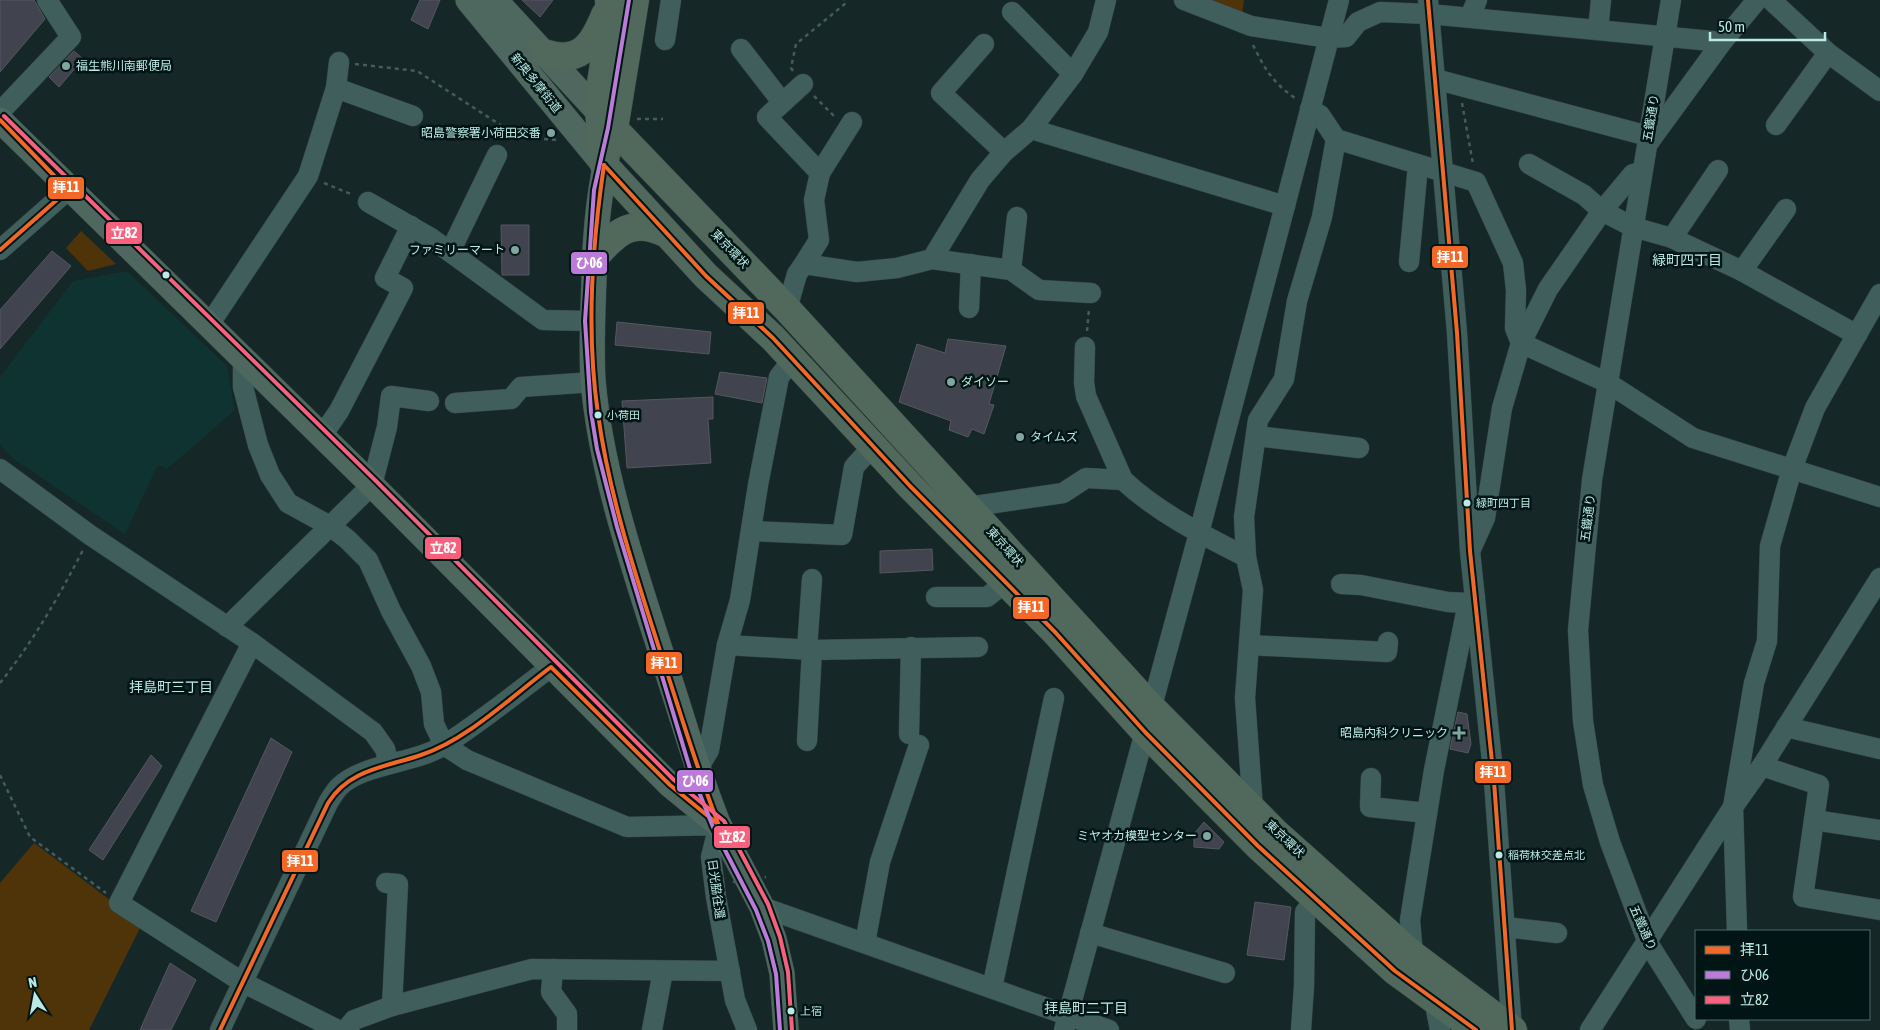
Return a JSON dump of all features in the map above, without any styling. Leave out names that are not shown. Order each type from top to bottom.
[{"type":"highway","points":[[604,164],[607,120],[600,89],[610,26],[618,1]]},
{"type":"highway","points":[[544,53],[569,56],[585,50],[618,1]]},
{"type":"highway","name":"東京環状","points":[[607,120],[787,308],[968,507],[1258,846],[1395,971],[1476,1030]]},
{"type":"highway","name":"東京環状","points":[[604,164],[706,276],[773,338],[872,446],[1055,632],[1148,719],[1253,809],[1276,833],[1414,955],[1512,1030]]},
{"type":"highway","points":[[594,258],[620,232],[628,228],[644,226],[668,234]]},
{"type":"main road","name":"新奥多摩街道","points":[[468,0],[604,164]]},
{"type":"main road","name":"新奥多摩街道","points":[[495,0],[607,120]]},
{"type":"main road","points":[[0,120],[68,190],[372,485],[670,785],[719,825]]},
{"type":"main road","points":[[604,164],[594,258],[591,321],[594,382],[603,447],[623,525],[697,770],[719,825],[762,907],[774,939],[782,973],[786,1030]]},
{"type":"street","points":[[0,112],[71,37],[47,0]]},
{"type":"street","points":[[665,40],[671,0]]},
{"type":"street","points":[[932,259],[980,180],[1004,152],[1032,129],[1073,74],[1098,32],[1106,0]]},
{"type":"street","points":[[1184,0],[1242,23],[1328,38],[1346,37],[1358,22],[1380,12],[1429,7],[1474,9],[1598,30],[1722,42]]},
{"type":"street","points":[[1066,1022],[1199,533],[1339,0]]},
{"type":"street","points":[[1598,30],[1601,0]]},
{"type":"street","name":"五鐵通り","points":[[1670,0],[1592,480],[1578,630],[1583,721],[1593,785],[1619,868],[1648,943],[1695,1017]]},
{"type":"street","points":[[1435,79],[1459,84],[1647,141],[1756,0]]},
{"type":"street","points":[[1770,0],[1828,53],[1880,92]]},
{"type":"street","points":[[1429,7],[1457,333],[1470,551],[1471,600],[1494,781],[1512,1030]]},
{"type":"street","points":[[1012,12],[1073,74]]},
{"type":"street","points":[[984,44],[941,93],[1004,152]]},
{"type":"street","points":[[741,49],[782,102]]},
{"type":"street","points":[[1776,125],[1828,53]]},
{"type":"street","points":[[209,325],[308,176],[336,88],[339,62]]},
{"type":"street","points":[[803,84],[767,117],[820,172]]},
{"type":"street","points":[[336,88],[413,116]]},
{"type":"street","points":[[1310,109],[1320,115],[1336,139],[1476,182],[1513,263],[1516,290],[1515,328],[1521,343],[1608,383],[1693,438],[1880,497]]},
{"type":"street","points":[[787,308],[798,274],[819,240],[814,200],[820,172],[850,126]]},
{"type":"street","points":[[1032,129],[1285,206]]},
{"type":"street","points":[[1253,809],[1245,698],[1253,590],[1246,557],[1244,517],[1258,420],[1284,379],[1297,301],[1322,217],[1336,139]]},
{"type":"street","points":[[450,252],[497,156]]},
{"type":"street","points":[[1529,164],[1584,195],[1602,211],[1633,228],[1672,238],[1742,271],[1857,335]]},
{"type":"street","points":[[1409,262],[1418,165]]},
{"type":"street","points":[[1672,238],[1718,170]]},
{"type":"street","points":[[1470,551],[1485,518],[1502,408],[1521,343],[1548,288],[1602,211],[1633,174],[1642,172]]},
{"type":"street","points":[[0,250],[68,190]]},
{"type":"street","points":[[368,202],[411,226],[450,252],[543,320],[591,321]]},
{"type":"street","points":[[1742,271],[1786,209]]},
{"type":"street","points":[[1011,270],[1017,217]]},
{"type":"street","points":[[321,437],[339,411],[403,288],[385,278],[411,226]]},
{"type":"street","points":[[804,264],[857,272],[897,268],[932,259],[1011,270],[1038,290],[1091,293]]},
{"type":"street","points":[[969,308],[971,264]]},
{"type":"street","points":[[1737,930],[1733,807],[1754,683],[1767,641],[1770,546],[1792,469],[1815,408],[1880,294]]},
{"type":"street","points":[[1085,347],[1084,382],[1086,396],[1123,480],[1139,495],[1199,533],[1246,557]]},
{"type":"street","points":[[243,358],[243,387],[258,445],[270,475],[288,503],[330,526],[348,539],[368,560],[391,611],[421,666],[431,692],[434,724],[444,745],[467,760],[627,827],[719,825]]},
{"type":"street","points":[[697,770],[709,750],[727,645],[740,600],[778,377],[793,359]]},
{"type":"street","points":[[455,403],[511,399],[521,387],[594,382]]},
{"type":"street","points":[[228,626],[372,485],[387,427],[391,396],[429,401]]},
{"type":"street","points":[[1256,436],[1359,448]]},
{"type":"street","points":[[752,531],[842,535],[854,467],[872,446]]},
{"type":"street","points":[[0,469],[90,535],[228,626],[373,732],[385,749],[389,764]]},
{"type":"street","points":[[968,507],[1062,493],[1086,478],[1123,480]]},
{"type":"street","points":[[1590,1030],[1648,943],[1733,807],[1762,766],[1880,578]]},
{"type":"street","points":[[807,741],[812,579]]},
{"type":"street","points":[[936,597],[987,596],[1006,582]]},
{"type":"street","points":[[1341,584],[1361,585],[1448,602],[1471,600]]},
{"type":"street","points":[[1414,955],[1410,920],[1427,812],[1471,600]]},
{"type":"street","points":[[1249,645],[1387,652],[1388,642]]},
{"type":"street","points":[[252,643],[119,903],[242,982],[338,1030]]},
{"type":"street","points":[[727,645],[810,650],[978,647]]},
{"type":"street","points":[[866,943],[880,862],[914,739],[911,647]]},
{"type":"street","points":[[220,1030],[328,803],[339,787],[350,779],[389,764],[412,759],[444,745],[551,667]]},
{"type":"street","points":[[992,988],[1054,698]]},
{"type":"street","points":[[1786,727],[1880,749]]},
{"type":"street","points":[[1762,766],[1819,785],[1803,897],[1880,910]]},
{"type":"street","points":[[1370,778],[1370,807],[1427,812]]},
{"type":"street","points":[[1814,820],[1880,830]]},
{"type":"street","name":"日光脇往還","points":[[719,825],[711,857],[735,1000],[747,1030]]},
{"type":"street","points":[[386,882],[398,884],[392,1006]]},
{"type":"street","points":[[1301,1030],[1304,986],[1304,912],[1316,899]]},
{"type":"street","points":[[762,907],[992,988],[1066,1022],[1109,1030]]},
{"type":"street","points":[[1504,927],[1557,932]]},
{"type":"street","points":[[1090,933],[1226,973]]},
{"type":"street","points":[[346,1030],[354,1020],[392,1006],[532,969],[730,971]]},
{"type":"street","points":[[553,970],[551,992],[567,1014],[567,1030]]},
{"type":"street","points":[[652,1030],[663,970]]},
{"type":"street","points":[[1434,999],[1440,1030]]},
{"type":"path","points":[[844,0],[846,3],[796,44],[791,68],[803,84],[850,126]]},
{"type":"path","points":[[1242,23],[1268,74],[1280,87],[1310,109]]},
{"type":"path","points":[[339,62],[417,71],[502,126],[532,138],[559,140],[565,144]]},
{"type":"path","points":[[1459,84],[1476,182]]},
{"type":"path","points":[[308,176],[368,202]]},
{"type":"path","points":[[1085,347],[1091,293]]},
{"type":"path","points":[[0,683],[34,637],[58,598],[90,535]]},
{"type":"path","points":[[0,775],[30,837],[119,903]]},
{"type":"path","points":[[733,882],[766,877]]},
{"type":"shaded area","points":[[1196,0],[1244,0],[1242,15]]},
{"type":"shaded area","points":[[81,231],[116,264],[88,271],[66,248]]},
{"type":"shaded area","points":[[127,271],[227,366],[235,410],[167,469],[158,465],[125,534],[12,458],[0,444],[0,377],[73,281]]},
{"type":"shaded area","points":[[34,843],[142,924],[89,1030],[0,1030],[0,883]]},
{"type":"building","points":[[0,0],[34,0],[45,19],[0,72]]},
{"type":"building","points":[[420,0],[440,0],[428,29],[411,20]]},
{"type":"building","points":[[522,0],[553,0],[540,17]]},
{"type":"building","points":[[74,51],[83,59],[59,87],[49,77]]},
{"type":"building","name":"ファミリーマート","points":[[501,225],[529,225],[529,275],[502,275]]},
{"type":"building","points":[[52,251],[71,266],[0,349],[0,310]]},
{"type":"building","points":[[617,322],[711,332],[709,354],[615,345]]},
{"type":"building","points":[[948,339],[1006,346],[989,404],[994,405],[984,434],[972,429],[968,437],[949,430],[951,421],[899,402],[917,344],[945,353]]},
{"type":"building","points":[[720,372],[767,378],[762,403],[715,394]]},
{"type":"building","points":[[713,397],[713,419],[708,419],[711,463],[627,468],[622,401]]},
{"type":"building","points":[[932,549],[933,570],[880,573],[880,551]]},
{"type":"building","points":[[1458,712],[1467,714],[1471,744],[1468,753],[1450,749]]},
{"type":"building","points":[[271,738],[292,752],[216,922],[191,911]]},
{"type":"building","points":[[151,755],[162,766],[103,860],[89,850]]},
{"type":"building","points":[[1204,822],[1224,842],[1219,849],[1194,847],[1194,834]]},
{"type":"building","points":[[1255,902],[1291,907],[1284,960],[1247,955]]},
{"type":"building","points":[[170,963],[196,980],[171,1030],[140,1030]]},
{"type":"transit line","name":"ひ06","points":[[629,0],[608,128],[594,190],[585,321],[591,412],[597,449],[617,527],[691,772],[713,827],[756,910],[768,941],[776,974],[780,1030]]},
{"type":"transit line","name":"拝11","points":[[1428,0],[1457,333],[1470,551],[1494,781],[1512,1030]]},
{"type":"transit line","name":"立82","points":[[4,116],[376,481],[674,780],[724,821],[768,904],[780,937],[788,972],[792,1030]]},
{"type":"transit line","name":"拝11","points":[[0,120],[68,190],[0,250]]},
{"type":"transit line","name":"拝11","points":[[604,165],[706,276],[773,338],[910,486],[1055,632],[1145,732],[1258,846],[1395,971],[1476,1030]]},
{"type":"transit line","name":"拝11","points":[[604,165],[596,227],[591,320],[594,383],[603,444],[616,504],[632,563],[695,759],[718,823]]},
{"type":"transit line","name":"拝11","points":[[220,1030],[328,803],[337,792],[357,776],[382,766],[421,755],[455,739],[489,716],[551,667],[670,785],[719,825]]},
{"type":"place","name":"福生熊川南郵便局","points":[[66,66]]},
{"type":"place","name":"昭島警察署小荷田交番","points":[[551,133]]},
{"type":"place","name":"ファミリーマート","points":[[515,250]]},
{"type":"place","name":"ダイソー","points":[[951,382]]},
{"type":"place","name":"小荷田","points":[[598,415]]},
{"type":"place","name":"タイムズ","points":[[1020,437]]},
{"type":"place","name":"緑町四丁目","points":[[1467,503]]},
{"type":"place","name":"昭島内科クリニック","points":[[1459,733]]},
{"type":"place","name":"ミヤオカ模型センター","points":[[1207,836]]},
{"type":"place","name":"稲荷林交差点北","points":[[1499,855]]},
{"type":"place","name":"上宿","points":[[791,1011]]},
{"type":"district","name":"緑町四丁目","points":[[1687,260]]},
{"type":"district","name":"拝島町三丁目","points":[[171,687]]},
{"type":"district","name":"拝島町二丁目","points":[[1086,1008]]}]
